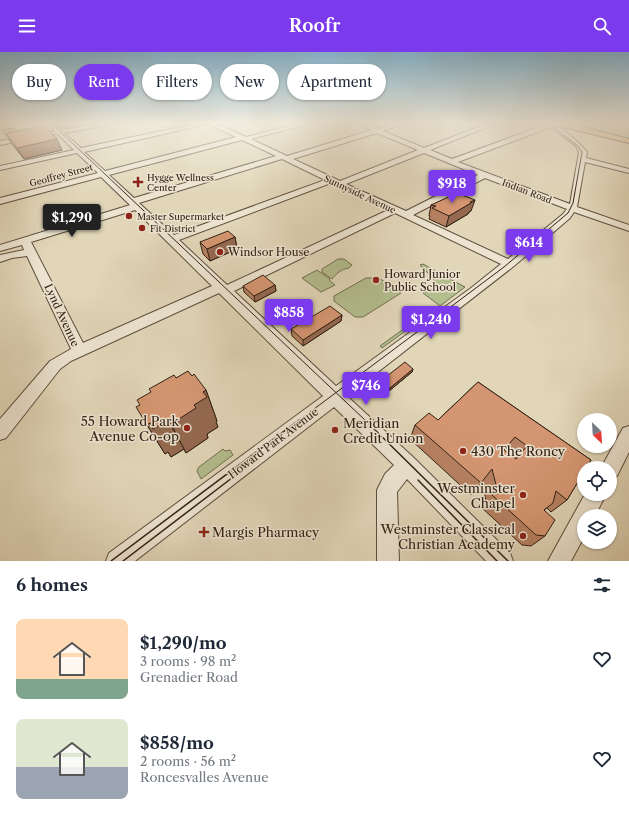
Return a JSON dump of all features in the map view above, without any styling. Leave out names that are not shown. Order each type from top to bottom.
[{"type":"street","points":[[75,147],[407,465],[502,561]]},
{"type":"street","points":[[0,168],[98,147]]},
{"type":"street","name":"Geoffrey Street","points":[[0,201],[210,147]]},
{"type":"street","name":"Sunnyside Avenue","points":[[262,147],[510,264]]},
{"type":"street","points":[[0,252],[0,259],[28,246],[135,204],[321,147]]},
{"type":"street","name":"Indian Road","points":[[415,147],[573,209],[629,228]]},
{"type":"street","points":[[172,239],[431,147]]},
{"type":"street","points":[[451,162],[491,147]]},
{"type":"street","points":[[573,209],[583,154],[582,149],[579,147]]},
{"type":"street","points":[[582,160],[629,171]]},
{"type":"street","points":[[406,215],[485,175]]},
{"type":"street","name":"Howard Park Avenue","points":[[117,561],[510,264],[568,216],[573,209]]},
{"type":"street","points":[[79,351],[278,266],[395,210]]},
{"type":"street","points":[[0,248],[28,246]]},
{"type":"street","name":"Lynd Avenue","points":[[0,432],[55,364],[79,351],[28,246]]},
{"type":"street","points":[[614,461],[629,434]]},
{"type":"street","points":[[388,561],[388,490],[392,481],[407,465]]},
{"type":"street","points":[[559,561],[592,501]]},
{"type":"green space","points":[[338,259],[344,259],[352,265],[349,268],[339,272],[332,279],[322,272],[322,269]]},
{"type":"green space","points":[[423,264],[465,287],[440,306],[423,293],[436,285],[432,277],[420,265]]},
{"type":"green space","points":[[317,270],[330,279],[329,280],[335,285],[321,292],[302,278]]},
{"type":"green space","points":[[366,278],[379,278],[401,293],[363,317],[355,317],[334,301],[334,296]]},
{"type":"green space","points":[[427,312],[429,314],[382,348],[380,346]]},
{"type":"green space","points":[[223,449],[225,451],[230,450],[233,455],[201,479],[197,471],[199,467]]},
{"type":"building","points":[[457,193],[475,200],[449,216],[432,208],[436,206],[431,205]]},
{"type":"building","points":[[228,231],[235,237],[207,249],[200,242]]},
{"type":"building","points":[[263,275],[275,285],[254,296],[243,286]]},
{"type":"building","points":[[330,306],[342,315],[303,340],[291,329]]},
{"type":"building","points":[[405,362],[413,369],[390,388],[382,380]]},
{"type":"building","points":[[188,371],[192,376],[194,374],[206,390],[203,392],[207,397],[194,405],[196,408],[171,424],[168,420],[153,429],[150,423],[147,425],[136,407],[140,405],[137,400],[151,392],[149,389],[174,375],[176,378]]},
{"type":"building","points":[[478,382],[577,450],[577,453],[581,453],[591,460],[577,461],[577,484],[567,500],[556,491],[553,503],[544,510],[555,520],[545,536],[536,535],[492,495],[497,489],[492,469],[481,483],[415,425],[429,413],[438,420]],"holes":[[[515,437],[527,446],[516,459],[504,450]]]},
{"type":"tram line","points":[[76,147],[336,393]]},
{"type":"tram line","points":[[336,393],[504,267],[568,213],[573,203],[582,152],[579,147]]},
{"type":"tram line","points":[[298,421],[336,393]]},
{"type":"tram line","points":[[336,393],[366,421]]},
{"type":"tram line","points":[[111,561],[299,420]]},
{"type":"tram line","points":[[365,420],[508,561]]},
{"type":"tram line","points":[[123,561],[249,465]]},
{"type":"tram line","points":[[418,480],[497,561]]},
{"type":"place","name":"Hygge Wellness Center","points":[[138,182]]},
{"type":"place","name":"Master Supermarket","points":[[129,216]]},
{"type":"place","name":"Fit District","points":[[142,228]]},
{"type":"place","name":"Windsor House","points":[[220,252]]},
{"type":"place","name":"Howard Junior Public School","points":[[376,280]]},
{"type":"place","name":"55 Howard Park Avenue Co-op","points":[[187,428]]},
{"type":"place","name":"Meridian Credit Union","points":[[335,430]]},
{"type":"place","name":"430 The Roncy","points":[[463,451]]},
{"type":"place","name":"Westminster Chapel","points":[[523,495]]},
{"type":"place","name":"Margis Pharmacy","points":[[204,532]]},
{"type":"place","name":"Westminster Classical Christian Academy","points":[[523,536]]}]
